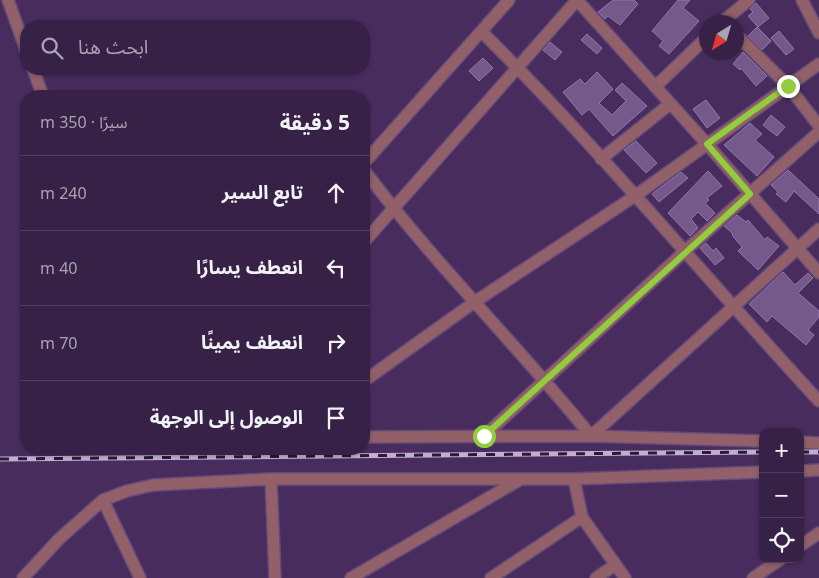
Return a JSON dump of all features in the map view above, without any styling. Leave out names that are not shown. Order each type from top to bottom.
[{"type":"street","points":[[8,0],[20,33]]},
{"type":"street","points":[[370,155],[509,0]]},
{"type":"street","points":[[370,235],[577,0],[707,144],[819,273]]},
{"type":"street","points":[[732,15],[749,0]]},
{"type":"street","points":[[802,0],[819,33]]},
{"type":"street","points":[[482,32],[517,67],[732,307],[818,399]]},
{"type":"street","points":[[744,42],[788,86],[819,126]]},
{"type":"street","points":[[655,87],[699,45]]},
{"type":"street","points":[[370,377],[476,301],[634,196],[819,64]]},
{"type":"street","points":[[35,75],[41,90]]},
{"type":"street","points":[[601,159],[670,104]]},
{"type":"street","points":[[484,436],[684,252],[819,132]]},
{"type":"street","points":[[370,178],[393,209],[546,380],[591,436]]},
{"type":"street","points":[[591,436],[819,229]]},
{"type":"street","points":[[370,437],[591,436],[759,441]]},
{"type":"street","points":[[804,442],[819,443]]},
{"type":"street","points":[[804,471],[819,470]]},
{"type":"street","points":[[23,578],[59,539],[103,500],[127,491],[153,485],[271,479],[574,479],[759,472]]},
{"type":"street","points":[[351,578],[522,478]]},
{"type":"street","points":[[271,479],[276,578]]},
{"type":"street","points":[[574,479],[582,517],[625,578]]},
{"type":"street","points":[[103,500],[140,578]]},
{"type":"street","points":[[491,578],[582,517]]},
{"type":"street","points":[[804,543],[819,533]]},
{"type":"street","points":[[756,577],[775,563]]},
{"type":"street","points":[[596,578],[615,565]]},
{"type":"building","points":[[613,0],[634,0],[638,4],[620,25],[608,16],[605,19],[598,12]]},
{"type":"building","points":[[678,0],[690,0],[683,8],[699,21],[669,54],[659,46],[663,41],[652,31]]},
{"type":"building","points":[[756,3],[769,18],[758,27],[748,16],[753,12],[750,9]]},
{"type":"building","points":[[757,27],[771,41],[762,50],[748,36]]},
{"type":"building","points":[[779,31],[794,49],[786,55],[771,38]]},
{"type":"building","points":[[587,34],[602,48],[597,54],[581,40]]},
{"type":"building","points":[[550,42],[562,52],[555,60],[543,50]]},
{"type":"building","points":[[744,53],[767,76],[756,86],[741,68],[740,70],[733,64],[736,60],[744,60]]},
{"type":"building","points":[[483,58],[493,68],[479,81],[469,71]]},
{"type":"building","points":[[597,72],[613,89],[599,103],[612,115],[626,101],[615,90],[622,83],[647,106],[613,136],[589,109],[582,115],[563,92],[580,79],[585,84]]},
{"type":"building","points":[[706,100],[720,118],[707,128],[693,109]]},
{"type":"building","points":[[771,115],[785,127],[777,136],[763,125]]},
{"type":"building","points":[[750,123],[762,134],[755,140],[774,157],[757,176],[724,145]]},
{"type":"building","points":[[636,141],[657,163],[646,173],[624,150]]},
{"type":"building","points":[[788,170],[819,199],[819,214],[794,191],[786,202],[776,194],[778,192],[771,185]]},
{"type":"building","points":[[708,171],[722,186],[707,198],[709,200],[705,203],[715,213],[707,221],[698,212],[691,219],[698,228],[690,236],[668,213]]},
{"type":"building","points":[[681,172],[688,178],[659,202],[652,194]]},
{"type":"building","points":[[737,215],[746,222],[748,220],[765,240],[767,237],[779,246],[758,270],[738,251],[742,247],[733,234],[724,226]]},
{"type":"building","points":[[706,243],[713,251],[716,248],[724,258],[715,265],[700,248]]},
{"type":"building","points":[[783,272],[795,285],[808,273],[813,278],[798,293],[819,311],[819,317],[808,330],[814,335],[806,345],[772,316],[767,322],[749,304]]},
{"type":"railway","points":[[0,459],[759,452]]},
{"type":"railway","points":[[804,452],[819,452]]},
{"type":"route","points":[[484,436],[684,252],[750,194],[707,144],[788,86]]}]
